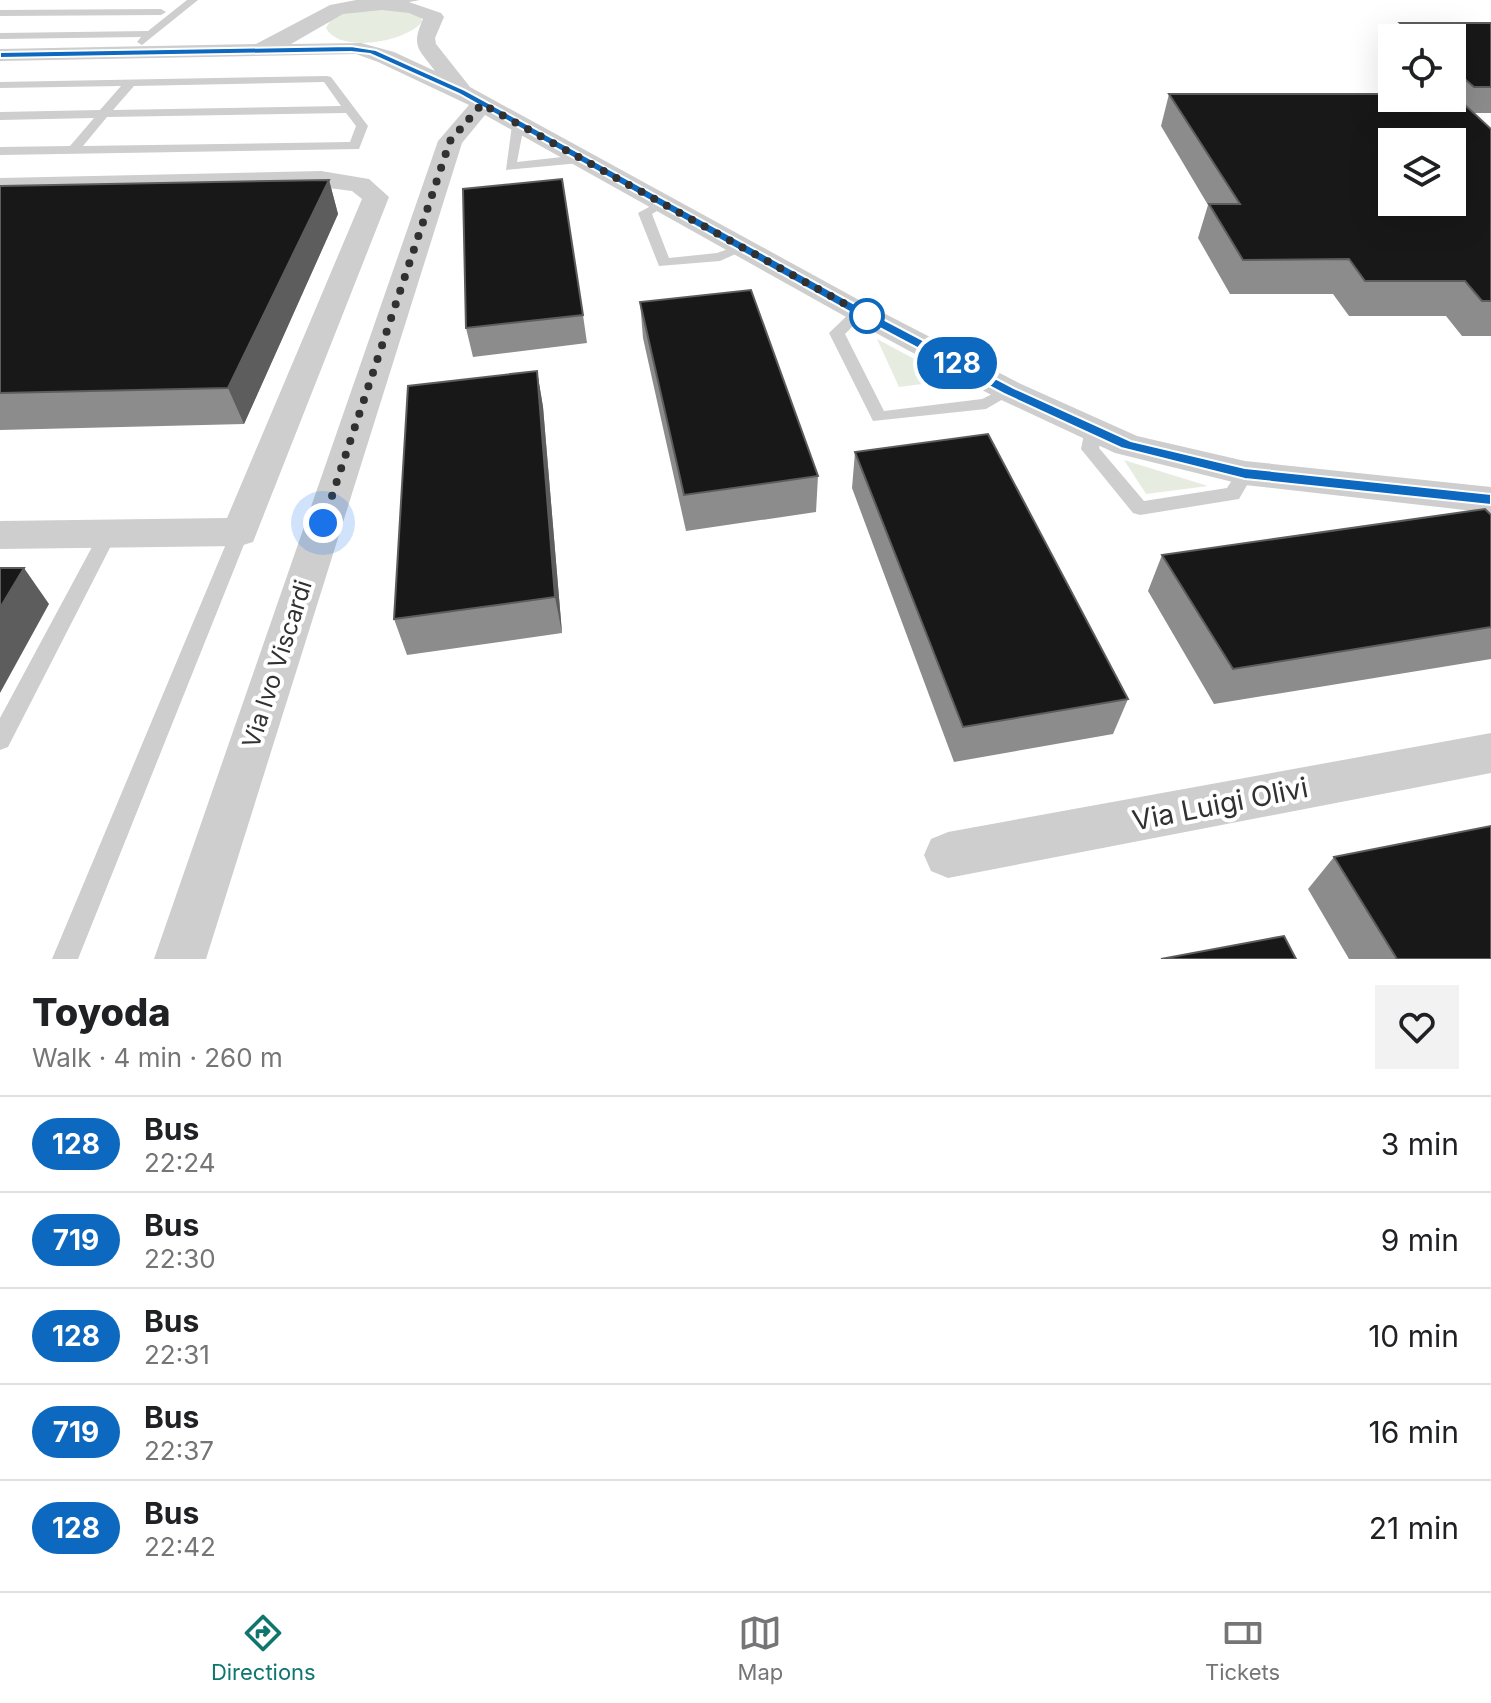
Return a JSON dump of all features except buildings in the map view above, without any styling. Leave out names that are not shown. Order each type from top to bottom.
[{"type":"street","points":[[237,52],[278,42],[342,7],[408,1],[431,12],[434,20],[426,45],[472,98]]},
{"type":"street","points":[[311,25],[313,39],[334,47],[386,57],[472,98],[859,312],[1009,391],[1127,445],[1245,473],[1491,500]]},
{"type":"street","points":[[0,55],[356,49],[404,42],[430,29]]},
{"type":"street","name":"Via Ivo Viscardi","points":[[180,959],[450,141],[472,98]]},
{"type":"street","points":[[0,186],[321,179],[360,184],[376,197],[240,532],[0,535]]},
{"type":"street","name":"Via Luigi Olivi","points":[[948,855],[1491,753]]},
{"type":"lane","points":[[0,36],[153,30],[178,15],[193,0]]},
{"type":"lane","points":[[0,13],[164,9],[153,30],[132,53]]},
{"type":"lane","points":[[0,85],[327,79],[362,126],[355,146],[0,151]]},
{"type":"lane","points":[[73,150],[131,82]]},
{"type":"lane","points":[[0,116],[350,109]]},
{"type":"lane","points":[[518,125],[510,167],[580,159]]},
{"type":"lane","points":[[662,204],[645,213],[664,263],[720,257],[742,248]]},
{"type":"lane","points":[[859,312],[837,333],[879,417],[986,404],[1009,391]]},
{"type":"lane","points":[[1094,430],[1090,449],[1140,508],[1233,494],[1245,473]]},
{"type":"lane","points":[[65,959],[240,532]]},
{"type":"lane","points":[[0,740],[108,534]]},
{"type":"shaded area","points":[[393,6],[421,16],[422,22],[414,29],[388,40],[358,43],[333,36],[326,28],[346,12]]},
{"type":"shaded area","points":[[877,339],[954,380],[899,387]]},
{"type":"shaded area","points":[[1124,460],[1208,486],[1146,494]]},
{"type":"bus line","name":"128","points":[[0,55],[351,49],[373,52],[462,92],[859,312],[1009,391],[1127,445],[1245,473],[1491,500]]},
{"type":"route","points":[[323,523],[450,141],[482,104],[867,316]]}]
